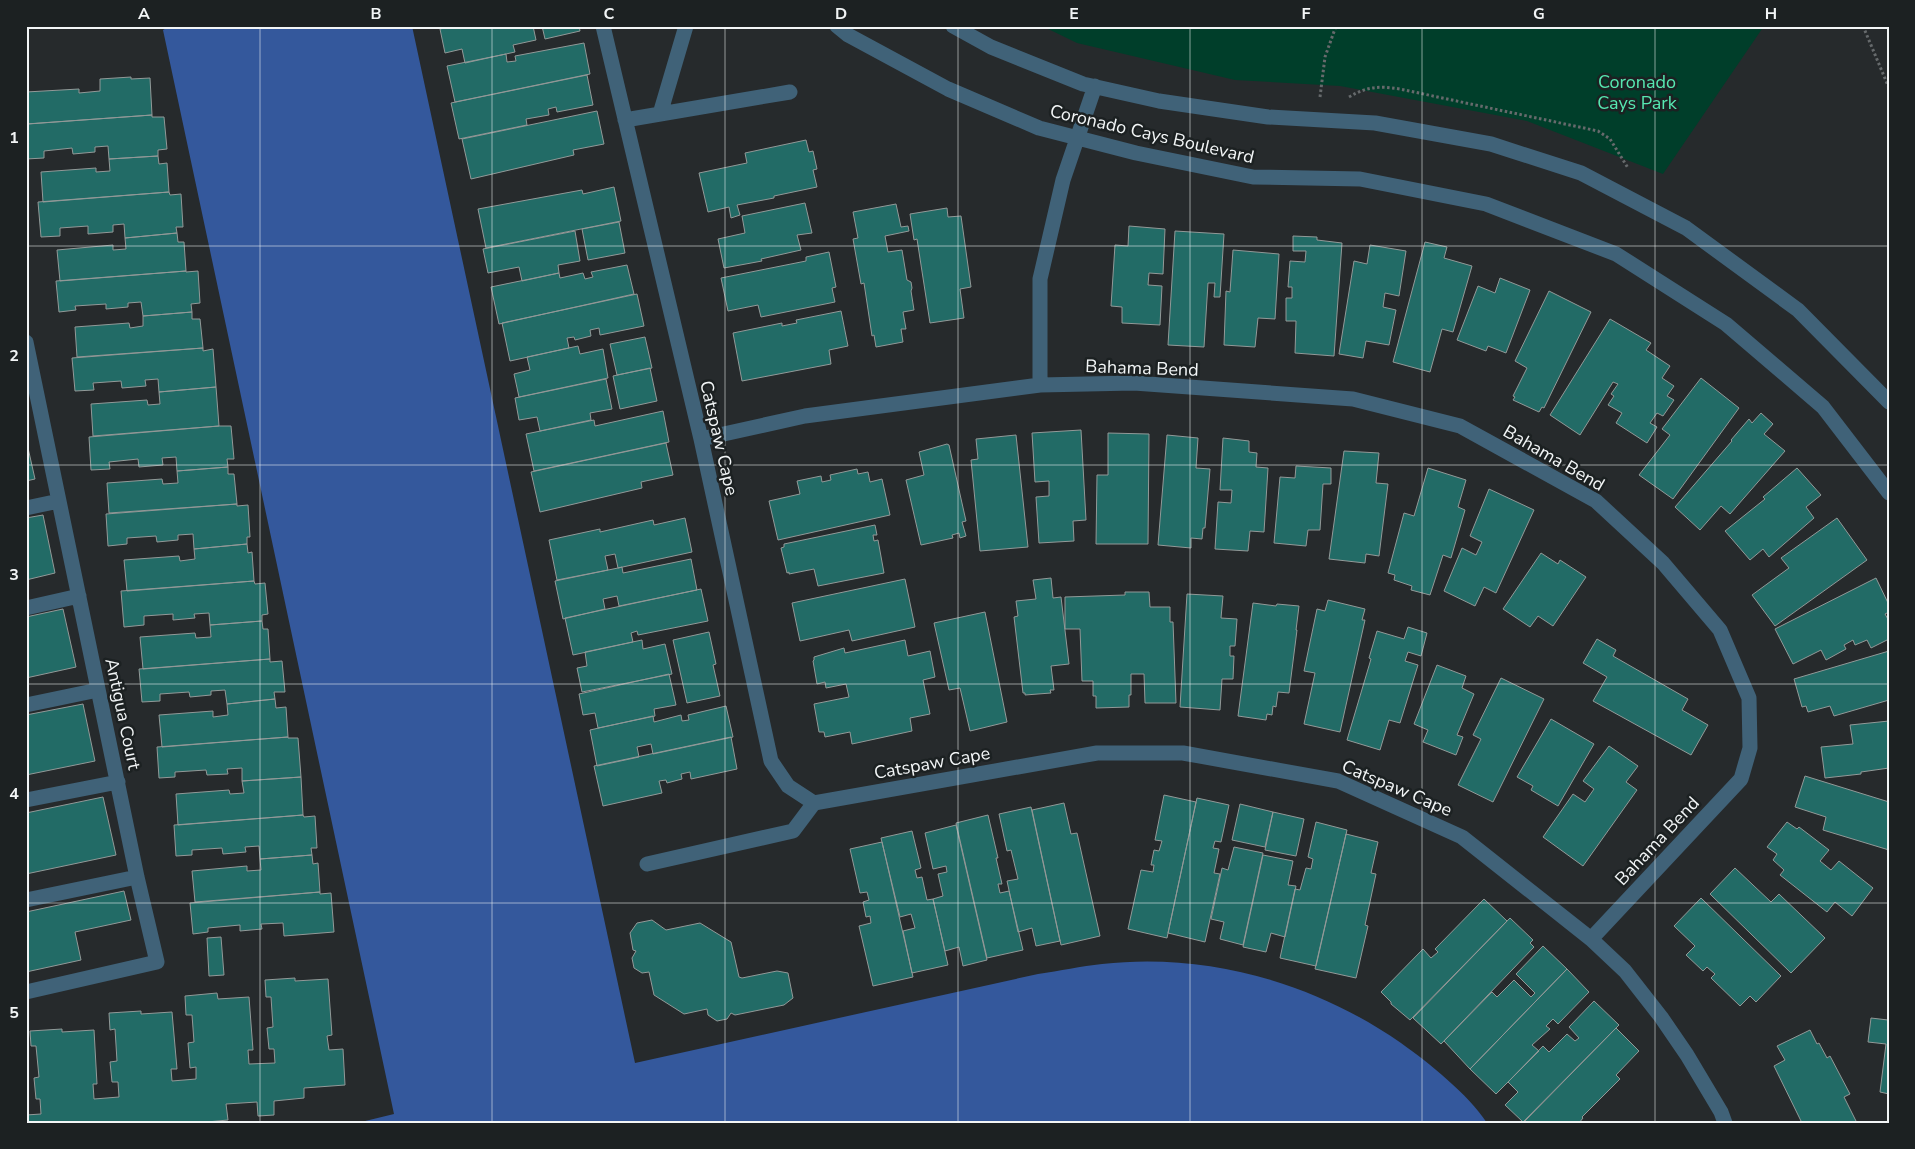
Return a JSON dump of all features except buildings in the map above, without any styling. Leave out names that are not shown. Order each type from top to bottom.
[{"type":"street","name":"Catspaw Cape","points":[[603,26],[701,439],[771,761],[788,786],[814,803],[1097,754],[1184,753],[1338,781],[1462,837],[1592,938],[1625,971],[1661,1017],[1687,1055],[1725,1123]]},
{"type":"street","points":[[660,114],[686,26]]},
{"type":"street","name":"Coronado Cays Boulevard","points":[[837,26],[848,35],[948,88],[1039,128],[1136,153],[1254,177],[1360,179],[1486,204],[1616,254],[1726,324],[1823,407],[1889,493]]},
{"type":"street","name":"Coronado Cays Boulevard","points":[[953,26],[991,47],[1083,84],[1159,101],[1268,117],[1375,123],[1491,144],[1581,173],[1686,228],[1798,310],[1889,402]]},
{"type":"street","points":[[1040,385],[1040,279],[1060,188],[1095,86]]},
{"type":"street","points":[[625,120],[790,92]]},
{"type":"street","name":"Antigua Court","points":[[26,342],[33,408],[59,501],[137,877],[157,962],[26,992]]},
{"type":"street","name":"Bahama Bend","points":[[701,439],[805,416],[1040,385],[1134,383],[1353,399],[1460,426],[1596,501],[1662,562],[1720,630],[1749,698],[1750,748],[1740,779],[1592,938]]},
{"type":"street","points":[[26,508],[59,501]]},
{"type":"street","points":[[26,608],[79,596]]},
{"type":"street","points":[[26,704],[98,690]]},
{"type":"street","points":[[26,800],[118,782]]},
{"type":"street","points":[[647,864],[792,831],[814,803]]},
{"type":"street","points":[[26,900],[137,877]]},
{"type":"path","points":[[1320,97],[1325,57],[1336,26]]},
{"type":"path","points":[[1863,26],[1889,88]]},
{"type":"path","points":[[1347,99],[1358,91],[1377,86],[1400,89],[1598,131],[1610,139],[1628,168]]},
{"type":"green space","name":"Coronado Cays Park","points":[[1042,26],[1764,26],[1663,174],[1527,121],[1340,86],[1235,80],[1077,43]]},
{"type":"water","points":[[170,26],[412,26],[635,1063],[1038,974],[1086,966],[1141,961],[1181,963],[1259,976],[1296,988],[1368,1022],[1436,1069],[1459,1090],[1487,1123],[357,1123],[394,1114],[163,30]]}]
